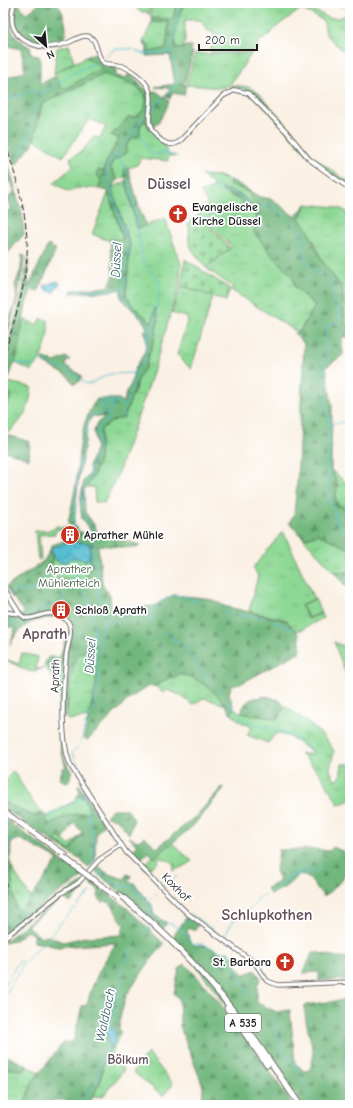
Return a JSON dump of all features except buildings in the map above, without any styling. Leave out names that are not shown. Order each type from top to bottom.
[{"type":"highway","name":"A 535","points":[[3,811],[119,896],[176,948],[206,978],[234,1012],[300,1105]]},
{"type":"highway","name":"A 535","points":[[3,815],[64,856]]},
{"type":"highway","name":"A 535","points":[[176,948],[232,1014],[295,1105]]},
{"type":"main road","points":[[14,3],[12,25],[16,32],[28,43],[36,46],[48,47],[87,36],[94,41],[99,60],[111,65],[124,66],[145,82],[151,96],[149,116],[151,129],[155,135],[166,143],[172,145],[180,142],[213,105],[230,91],[238,90],[247,92],[265,109],[309,159],[350,189]]},
{"type":"main road","points":[[3,587],[20,614]]},
{"type":"main road","points":[[3,612],[20,614]]},
{"type":"main road","name":"Aprath","points":[[20,614],[27,619],[42,614],[50,614],[65,619],[70,624],[71,630],[65,661],[64,740],[67,758],[86,790]]},
{"type":"main road","name":"Koxhof","points":[[86,790],[121,845],[187,913],[254,962],[264,978],[270,983],[350,982]]},
{"type":"main road","points":[[3,939],[60,894],[78,883],[99,860],[121,845]]},
{"type":"green space","points":[[18,3],[26,14],[41,3],[56,3],[63,14],[65,22],[66,33],[61,41],[54,45],[44,45],[35,43],[25,38],[18,30],[15,21]]},
{"type":"green space","points":[[131,3],[149,3],[149,15],[147,12],[140,12]]},
{"type":"green space","points":[[151,3],[177,3],[174,19],[151,18]]},
{"type":"green space","points":[[177,3],[186,3],[178,18],[175,48],[182,49],[185,46],[192,46],[191,51],[193,52],[184,85],[186,85],[184,95],[172,93],[170,99],[165,96],[170,90],[168,88],[155,87],[175,84],[170,55],[146,56],[147,48],[143,42],[149,45],[150,52],[166,48],[169,22],[152,22],[151,18],[173,19]]},
{"type":"green space","points":[[186,3],[300,3],[329,18],[338,18],[350,14],[350,16],[347,17],[350,21],[350,57],[326,35],[324,23],[321,19],[301,9],[280,24],[263,40],[262,37],[254,51],[210,52],[214,34],[206,29],[201,20],[185,20],[185,41],[182,49],[175,48],[178,18],[182,7]]},
{"type":"green space","points":[[10,10],[10,23],[13,32],[20,40],[31,48],[30,53],[40,57],[40,84],[56,76],[61,87],[66,88],[101,68],[86,57],[94,53],[98,60],[103,64],[108,67],[116,68],[116,76],[125,78],[130,73],[148,92],[156,91],[169,101],[164,113],[156,125],[149,130],[145,119],[140,126],[140,136],[132,138],[126,146],[127,153],[114,160],[110,166],[117,180],[112,188],[130,246],[126,295],[132,305],[152,323],[155,308],[158,319],[156,333],[145,368],[139,377],[124,418],[114,420],[101,429],[99,461],[93,477],[84,490],[85,512],[95,526],[98,534],[141,545],[133,548],[98,545],[102,583],[110,596],[111,609],[154,606],[173,595],[205,598],[216,601],[224,606],[287,621],[299,634],[301,651],[240,684],[231,686],[229,694],[234,708],[231,714],[210,688],[196,679],[179,673],[175,679],[171,677],[155,686],[147,687],[129,699],[87,741],[84,738],[96,684],[97,645],[77,655],[74,663],[65,716],[60,717],[60,684],[55,681],[44,665],[48,657],[60,657],[67,633],[74,629],[70,619],[71,606],[62,598],[55,608],[53,617],[33,622],[22,628],[10,645],[15,628],[3,626],[3,619],[25,614],[6,587],[40,566],[51,550],[53,575],[83,584],[86,579],[90,564],[90,543],[68,541],[74,540],[74,527],[77,527],[79,532],[83,532],[82,538],[86,539],[91,531],[82,519],[80,502],[84,480],[90,474],[89,466],[96,447],[94,431],[97,423],[105,417],[92,416],[88,424],[78,482],[74,526],[68,524],[76,484],[83,429],[91,408],[97,399],[119,399],[124,403],[126,391],[129,388],[134,370],[145,350],[146,337],[144,331],[147,328],[121,298],[121,289],[103,292],[71,293],[72,290],[108,287],[113,278],[110,239],[123,239],[108,191],[99,189],[101,180],[96,174],[98,170],[104,171],[106,163],[119,138],[111,135],[129,117],[133,118],[142,112],[146,102],[145,96],[130,83],[104,74],[42,104],[33,144],[15,166],[3,129],[3,79],[25,71],[21,49],[7,46],[7,36],[3,25]]},
{"type":"green space","points":[[152,22],[169,22],[166,48],[150,53],[143,42]]},
{"type":"green space","points":[[69,45],[74,62],[54,73],[57,48]]},
{"type":"green space","points":[[252,53],[229,86],[222,88],[186,85],[195,54]]},
{"type":"green space","points":[[86,57],[102,68],[66,88],[61,87],[54,73]]},
{"type":"green space","points":[[104,74],[127,82],[142,92],[146,97],[146,104],[138,116],[129,117],[111,135],[119,138],[106,163],[99,189],[89,187],[89,189],[77,188],[69,192],[54,183],[73,166],[70,158],[81,152],[94,137],[100,138],[106,126],[89,119],[63,157],[34,139],[42,104]]},
{"type":"green space","points":[[232,85],[249,87],[259,93],[313,157],[350,183],[350,187],[311,159],[252,92],[236,87],[231,88]]},
{"type":"green space","points":[[146,119],[164,144],[167,153],[176,156],[168,156],[168,161],[141,158],[137,165],[124,170],[125,177],[117,180],[110,166],[114,160],[127,153],[126,146]]},
{"type":"green space","points":[[3,144],[22,214],[24,234],[3,259],[3,211],[12,210],[7,198],[14,193],[14,190],[12,185],[3,176]]},
{"type":"green space","points":[[128,168],[139,207],[146,225],[137,229],[124,170]]},
{"type":"green space","points":[[201,175],[218,176],[230,181],[229,185],[247,192],[260,205],[258,208],[239,194],[222,191],[238,199],[257,217],[254,232],[271,254],[293,277],[295,287],[315,306],[299,332],[231,290],[233,287],[206,268],[232,247],[199,214],[208,204],[200,192],[213,189],[212,183]]},
{"type":"green space","points":[[218,176],[235,182],[260,197],[272,199],[295,217],[306,204],[299,219],[306,225],[321,259],[342,288],[345,324],[350,327],[350,337],[342,337],[343,355],[326,367],[332,406],[331,470],[338,485],[335,498],[338,505],[350,511],[350,549],[318,534],[304,539],[289,523],[294,514],[297,483],[304,344],[294,333],[300,332],[315,306],[295,287],[293,277],[271,254],[254,232],[257,217],[238,199],[222,191],[222,188],[239,194],[258,208],[260,205],[252,200],[250,196],[253,195],[241,188],[229,185],[230,181]]},
{"type":"green space","points":[[126,181],[137,229],[165,218],[181,264],[179,286],[151,379],[117,476],[104,503],[95,502],[94,487],[86,487],[98,462],[101,429],[118,418],[135,391],[139,377],[145,368],[156,333],[155,309],[152,324],[132,305],[126,295],[130,246],[112,188]]},
{"type":"green space","points":[[108,193],[123,239],[107,240],[92,234]]},
{"type":"green space","points":[[306,204],[336,207],[346,211],[350,229],[350,325],[345,324],[342,288],[321,259],[315,243],[299,219]]},
{"type":"green space","points":[[199,215],[230,248],[206,268],[199,260],[189,242],[188,223]]},
{"type":"green space","points":[[48,245],[56,250],[38,292],[32,289],[26,303],[17,356],[5,389],[12,395],[3,414],[3,365],[22,295],[28,257],[28,288]]},
{"type":"green space","points":[[22,255],[25,256],[18,296],[3,350],[3,338],[17,298],[15,285],[21,269]]},
{"type":"green space","points":[[185,259],[230,289],[226,301],[181,285]]},
{"type":"green space","points":[[181,286],[213,296],[191,369],[177,355],[188,318],[172,313]]},
{"type":"green space","points":[[23,319],[37,325],[40,319],[48,320],[47,341],[40,359],[32,371],[14,362]]},
{"type":"green space","points":[[66,357],[70,360],[66,362],[66,366],[82,376],[79,382],[74,384],[68,376],[42,362],[43,358],[55,362]]},
{"type":"green space","points":[[7,382],[31,387],[31,394],[25,413],[17,425],[6,434],[3,432],[3,414],[12,395],[5,389]]},
{"type":"green space","points":[[7,435],[30,442],[29,459],[3,450],[3,441]]},
{"type":"green space","points":[[331,470],[350,486],[350,511],[338,505],[335,498],[338,485]]},
{"type":"green space","points":[[56,526],[66,527],[66,530],[57,529],[55,534],[39,535],[41,559],[38,560],[35,531],[53,530]]},
{"type":"green space","points":[[283,531],[314,599],[301,605],[308,619],[321,614],[323,618],[301,630],[291,631],[287,620],[249,611],[258,576],[253,568]]},
{"type":"green space","points":[[318,534],[350,549],[350,572],[334,572],[304,539]]},
{"type":"green space","name":"Aprather Mühlenteich","points":[[73,540],[94,542],[102,664],[92,717],[67,720],[69,681],[75,627],[73,621],[68,616],[68,604],[12,598],[6,587],[45,560],[52,545],[63,541]]},
{"type":"green space","points":[[52,555],[55,560],[62,563],[72,558],[86,560],[90,558],[91,566],[83,584],[52,575]]},
{"type":"green space","points":[[334,572],[350,572],[350,592]]},
{"type":"green space","points":[[315,599],[321,613],[308,618],[302,605]]},
{"type":"green space","points":[[334,642],[350,649],[350,683],[348,680]]},
{"type":"green space","points":[[22,653],[38,657],[36,669],[44,668],[30,672],[4,659],[19,664]]},
{"type":"green space","points":[[179,672],[205,685],[226,705],[203,698],[193,705],[180,695],[167,690],[163,693],[155,686]]},
{"type":"green space","points":[[266,696],[279,700],[285,706],[278,719],[241,713],[247,702]]},
{"type":"green space","points":[[285,706],[312,726],[330,744],[334,751],[330,769],[334,780],[340,778],[342,764],[350,764],[350,800],[339,805],[321,775],[300,753],[312,755],[311,751],[288,736],[276,733],[268,743],[247,735],[252,727],[241,722],[231,714],[234,708],[241,713],[278,719]]},
{"type":"green space","points":[[60,737],[65,760],[72,773],[68,783],[59,779],[63,768],[66,768],[61,750]]},
{"type":"green space","points":[[13,771],[36,807],[40,809],[46,817],[34,816],[3,801],[3,784]]},
{"type":"green space","points":[[79,784],[104,825],[96,833],[96,859],[88,868],[80,859],[3,808],[3,801],[34,816],[41,813],[46,817],[48,824],[70,815],[90,812],[85,798],[77,796],[80,792],[78,787]],"holes":[[[74,823],[82,832],[70,851],[55,840],[58,837],[63,840]]]},
{"type":"green space","points":[[223,786],[224,788],[193,826],[154,858],[149,852],[140,859],[131,851],[137,846],[129,837],[138,841],[145,837],[157,848],[196,816]]},
{"type":"green space","points":[[77,796],[85,798],[90,812],[70,815],[48,825],[46,817],[74,801]]},
{"type":"green space","points":[[112,809],[127,809],[134,819],[129,834],[117,819],[106,817]]},
{"type":"green space","points":[[3,818],[84,876],[54,896],[3,937],[8,884]],"holes":[[[20,839],[67,866],[62,865],[57,861],[31,898],[19,910],[16,909],[13,892],[11,842]]]},
{"type":"green space","points":[[82,833],[70,851],[54,840],[58,837],[62,838],[69,846]]},
{"type":"green space","points":[[172,843],[192,861],[173,871],[174,864],[165,859],[158,859],[159,862],[147,870],[142,865]]},
{"type":"green space","points":[[333,847],[344,852],[350,864],[341,881],[324,897],[309,878],[300,874],[284,888],[270,894],[267,888],[280,881],[276,871],[279,850],[314,849],[329,851]]},
{"type":"green space","points":[[98,866],[107,873],[117,877],[125,879],[127,874],[131,876],[128,882],[134,883],[152,905],[154,915],[167,923],[163,929],[95,871]]},
{"type":"green space","points":[[12,868],[31,898],[20,910],[16,909],[11,886]]},
{"type":"green space","points":[[87,877],[128,909],[164,944],[150,961],[126,996],[120,1018],[119,1031],[103,1065],[100,1082],[89,1105],[67,1105],[66,1100],[53,1100],[50,1105],[29,1105],[25,1102],[33,1081],[64,1042],[73,1042],[82,1006],[87,1005],[98,973],[116,943],[58,947],[34,942],[34,936],[27,931],[14,941],[3,943],[61,896],[83,882],[86,886],[70,903],[64,898],[27,925],[41,938],[47,936],[63,942],[86,937],[121,935],[124,925],[112,905],[105,901],[103,903],[98,897],[99,891],[85,879]]},
{"type":"green space","points":[[188,915],[199,924],[194,931],[189,928],[187,931],[190,942],[196,946],[204,945],[224,954],[227,952],[236,958],[234,961],[243,975],[255,970],[261,978],[257,986],[257,1003],[277,1012],[290,1010],[295,1063],[304,1071],[309,1071],[313,1055],[306,1022],[305,1005],[350,999],[350,1105],[302,1105],[184,950],[172,938]]},
{"type":"green space","points":[[313,952],[340,957],[350,957],[350,980],[319,980],[319,972],[303,973]]},
{"type":"green space","points":[[185,964],[229,1014],[293,1105],[202,1105],[203,1086],[180,1027],[179,999],[174,994],[179,969]]},
{"type":"green space","points":[[119,1031],[121,1032],[113,1052],[113,1056],[124,1070],[103,1096],[93,1097],[100,1082],[103,1065]]},
{"type":"green space","points":[[148,1053],[173,1084],[163,1096],[133,1072]]},
{"type":"green space","points":[[3,1054],[29,1067],[21,1070],[8,1068],[3,1080]]},
{"type":"green space","points":[[29,1067],[40,1073],[33,1081],[25,1102],[29,1105],[3,1105],[3,1080],[8,1068],[21,1070]]},
{"type":"water","points":[[56,281],[60,283],[54,292],[49,291],[44,286]]},
{"type":"water","name":"Aprather Mühlenteich","points":[[68,541],[90,543],[90,558],[86,560],[72,558],[64,563],[55,560],[51,550],[53,547]]},
{"type":"water","points":[[106,1028],[115,1030],[115,1039],[111,1047],[109,1047]]},
{"type":"waterway","name":"Düssel","points":[[151,110],[176,85],[176,69],[170,48],[174,42],[179,3]]},
{"type":"waterway","points":[[332,3],[350,9]]},
{"type":"waterway","points":[[104,58],[115,49],[133,49]]},
{"type":"waterway","points":[[136,51],[144,54],[171,52]]},
{"type":"waterway","points":[[36,99],[38,94],[54,87],[63,79],[96,62]]},
{"type":"waterway","points":[[3,94],[8,98],[27,94],[31,90],[38,93]]},
{"type":"waterway","points":[[17,158],[22,152],[28,138],[36,101]]},
{"type":"waterway","name":"Düssel","points":[[83,506],[83,491],[90,477],[92,459],[94,458],[98,448],[97,430],[107,421],[113,405],[119,402],[123,407],[125,406],[127,395],[131,392],[137,367],[144,362],[147,347],[146,340],[149,336],[147,330],[148,324],[136,314],[133,307],[122,297],[126,279],[123,274],[129,252],[122,224],[119,221],[120,215],[117,210],[107,175],[109,163],[127,142],[130,134],[148,113]]},
{"type":"waterway","points":[[136,129],[151,154],[164,153],[178,156]]},
{"type":"waterway","name":"Düssel","points":[[118,153],[127,175]]},
{"type":"waterway","points":[[204,174],[214,183],[214,187],[237,194],[238,197],[243,198],[246,203],[249,203],[252,207],[258,209],[270,204],[291,220],[302,234],[304,254],[308,263],[317,274],[322,272],[328,277]]},
{"type":"waterway","name":"Düssel","points":[[129,179],[144,265],[160,281],[158,303],[152,330],[148,339]]},
{"type":"waterway","points":[[328,428],[330,419],[325,403],[324,390],[326,387],[323,375],[326,351],[325,326],[338,322],[339,312],[333,301],[330,278]]},
{"type":"waterway","points":[[71,291],[107,290],[111,292],[123,288]]},
{"type":"waterway","points":[[14,362],[33,366],[40,360]]},
{"type":"waterway","points":[[44,361],[61,369],[64,367],[85,383],[89,384],[109,374],[135,373]]},
{"type":"waterway","points":[[98,400],[119,401]]},
{"type":"waterway","points":[[98,404],[114,403]]},
{"type":"waterway","points":[[98,408],[111,407]]},
{"type":"waterway","points":[[123,408],[122,414],[126,417]]},
{"type":"waterway","points":[[73,537],[77,479],[88,421],[91,415],[108,413]]},
{"type":"waterway","points":[[330,424],[350,421]]},
{"type":"waterway","points":[[328,430],[329,452],[326,463],[328,465],[330,500],[340,518],[344,517],[350,524]]},
{"type":"waterway","name":"Düssel","points":[[83,509],[84,516],[93,530],[95,549],[92,555],[98,575],[98,591],[105,619],[104,627],[97,644],[97,671],[99,678],[96,694],[97,699],[85,725],[81,743],[72,753],[88,784],[88,789]]},
{"type":"waterway","points":[[335,511],[334,519],[345,531],[350,534]]},
{"type":"waterway","points":[[72,558],[85,595],[89,598],[95,628],[93,643]]},
{"type":"waterway","points":[[9,594],[16,590],[35,590],[44,586],[51,578],[54,577],[56,571],[60,571],[62,563]]},
{"type":"waterway","points":[[27,615],[62,602],[65,590],[69,586],[68,581],[77,573]]},
{"type":"waterway","points":[[148,616],[157,604],[170,597],[183,596],[197,603]]},
{"type":"waterway","points":[[224,613],[252,617],[256,616],[262,618]]},
{"type":"waterway","points":[[148,616],[153,621]]},
{"type":"waterway","points":[[3,623],[16,622],[23,619]]},
{"type":"waterway","points":[[105,622],[123,620]]},
{"type":"waterway","points":[[274,622],[292,629]]},
{"type":"waterway","points":[[165,632],[171,636],[174,641],[177,641],[188,650],[199,669],[207,674],[210,680]]},
{"type":"waterway","points":[[217,689],[220,693]]},
{"type":"waterway","points":[[230,701],[232,709]]},
{"type":"waterway","points":[[239,717],[249,723],[278,730],[296,738],[315,753]]},
{"type":"waterway","name":"Düssel","points":[[84,797],[86,792]]},
{"type":"waterway","points":[[46,820],[50,815],[77,801],[81,795],[83,796]]},
{"type":"waterway","name":"Düssel","points":[[84,798],[94,841],[92,865]]},
{"type":"waterway","points":[[10,841],[15,839]]},
{"type":"waterway","points":[[292,876],[295,871],[313,867]]},
{"type":"waterway","name":"Düssel","points":[[94,868],[118,885],[127,887],[133,885]]},
{"type":"waterway","points":[[277,886],[292,876],[320,870]]},
{"type":"waterway","points":[[97,880],[100,874]]},
{"type":"waterway","points":[[163,887],[177,876]]},
{"type":"waterway","name":"Düssel","points":[[135,885],[135,891],[141,894],[151,905],[150,913],[165,923],[172,924],[181,930],[187,935],[192,944],[203,944],[222,952],[229,952],[235,962],[238,976],[249,994]]},
{"type":"waterway","points":[[149,901],[160,890]]},
{"type":"waterway","points":[[191,914],[224,938],[232,922],[253,906],[258,898],[271,891]]},
{"type":"waterway","points":[[77,906],[91,892]]},
{"type":"waterway","points":[[65,918],[75,908]]},
{"type":"waterway","points":[[179,928],[188,918]]},
{"type":"waterway","points":[[48,938],[63,920]]},
{"type":"waterway","name":"Waldbach","points":[[141,937],[151,925]]},
{"type":"waterway","points":[[35,951],[40,947]]},
{"type":"waterway","name":"Waldbach","points":[[110,1029],[122,983],[120,974],[133,947]]},
{"type":"waterway","points":[[6,994],[24,963],[34,952]]},
{"type":"waterway","points":[[3,987],[18,963],[21,961],[23,963]]},
{"type":"waterway","name":"Düssel","points":[[271,1020],[275,1025],[281,1049],[294,1065]]},
{"type":"waterway","name":"Waldbach","points":[[82,1105],[87,1091],[92,1089],[99,1077],[97,1067],[109,1046]]},
{"type":"waterway","name":"Düssel","points":[[296,1066],[314,1105]]},
{"type":"railway","points":[[3,135],[20,195],[26,225],[27,241],[24,283],[3,360]]},
{"type":"railway","points":[[3,845],[6,884],[3,923]]},
{"type":"place","name":"Evangelische Kirche Düssel","points":[[178,214]]},
{"type":"place","name":"Aprather Mühle","points":[[70,535]]},
{"type":"place","name":"Schloß Aprath","points":[[61,610]]},
{"type":"place","name":"St. Barbara","points":[[285,962]]},
{"type":"district","name":"Düssel","points":[[169,184]]},
{"type":"district","name":"Aprath","points":[[45,634]]},
{"type":"district","name":"Schlupkothen","points":[[267,915]]},
{"type":"district","name":"Bölkum","points":[[128,1059]]}]
